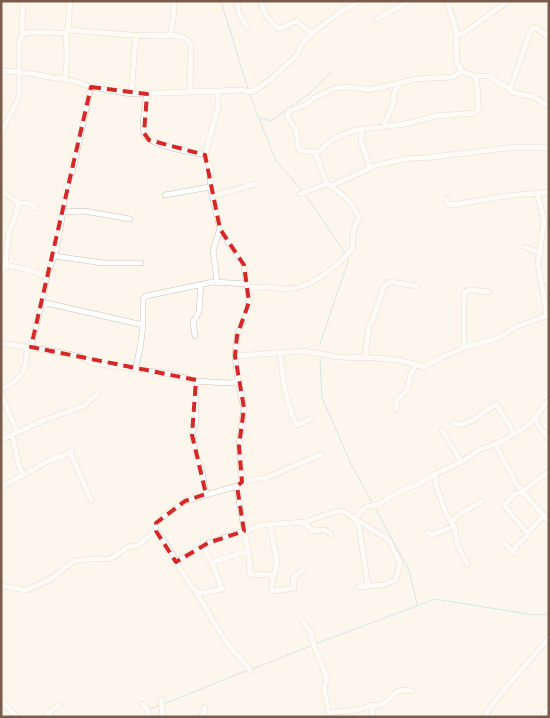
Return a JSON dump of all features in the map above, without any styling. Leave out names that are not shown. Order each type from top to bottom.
[{"type":"street","points":[[1,133],[19,96],[19,43],[22,35],[22,1]]},
{"type":"street","points":[[65,79],[70,1]]},
{"type":"street","points":[[170,35],[174,1]]},
{"type":"street","points":[[238,1],[236,4],[239,13],[247,27]]},
{"type":"street","points":[[260,1],[267,17],[278,28],[296,21],[312,34]]},
{"type":"street","points":[[1,71],[65,79],[91,87],[131,94],[240,90],[252,92],[271,79],[296,56],[302,44],[312,34],[360,1]]},
{"type":"street","points":[[377,19],[409,1]]},
{"type":"street","points":[[447,1],[456,30],[457,62],[462,71],[474,76],[488,76],[512,92],[534,97],[548,104]]},
{"type":"street","points":[[456,36],[464,33],[508,1]]},
{"type":"street","points":[[510,89],[531,30],[534,27],[549,37]]},
{"type":"street","points":[[22,35],[29,32],[55,34],[67,31],[184,37],[189,40],[191,46],[190,92]]},
{"type":"street","points":[[131,94],[136,35]]},
{"type":"street","points":[[462,71],[453,77],[416,80],[369,90],[350,87],[335,88],[314,98],[306,105],[289,111],[287,119],[292,123],[296,131],[299,149],[302,151],[318,152],[328,141],[352,131],[406,124],[436,116],[475,113],[479,109],[477,101],[478,82],[474,76]]},
{"type":"street","points":[[383,127],[393,105],[394,93],[400,83]]},
{"type":"street","points":[[1,389],[17,381],[23,373],[47,276],[54,256],[65,192],[74,165],[91,87]]},
{"type":"street","points":[[217,282],[213,250],[220,229],[210,187],[211,171],[205,155],[218,108],[218,92]]},
{"type":"street","points":[[146,94],[144,133],[149,140],[205,155]]},
{"type":"street","points":[[362,130],[361,141],[370,168]]},
{"type":"street","points":[[300,194],[329,185],[370,168],[410,158],[517,147],[549,148]]},
{"type":"street","points":[[135,369],[143,325],[143,299],[146,296],[217,282],[285,290],[306,285],[327,272],[347,256],[353,248],[354,228],[359,218],[356,209],[329,185],[315,152]]},
{"type":"street","points":[[212,196],[256,184]]},
{"type":"street","points":[[165,195],[210,187]]},
{"type":"street","points":[[1,191],[19,203],[27,203],[36,208]]},
{"type":"street","points":[[446,199],[447,203],[452,205],[506,196],[549,192]]},
{"type":"street","points":[[235,356],[303,351],[338,357],[399,360],[416,364],[420,367],[428,366],[440,358],[497,338],[518,326],[548,315],[538,263],[544,220],[538,197],[539,193]]},
{"type":"street","points":[[1,274],[5,266],[9,231],[19,203]]},
{"type":"street","points":[[63,212],[84,211],[130,219]]},
{"type":"street","points":[[220,229],[236,254],[243,261],[250,297],[248,311],[237,336],[235,356],[244,408],[239,446],[239,484],[250,574],[255,576],[268,574],[273,578]]},
{"type":"street","points":[[525,247],[540,253]]},
{"type":"street","points":[[54,256],[103,263],[141,263]]},
{"type":"street","points":[[5,266],[25,269],[47,276]]},
{"type":"street","points":[[365,357],[369,326],[384,286],[390,282],[417,286]]},
{"type":"street","points":[[196,336],[193,322],[199,312],[201,284]]},
{"type":"street","points":[[464,348],[464,293],[470,290],[489,292]]},
{"type":"street","points":[[42,302],[143,325]]},
{"type":"street","points":[[1,343],[81,358],[93,363],[196,381],[238,382]]},
{"type":"street","points":[[280,353],[284,386],[296,425],[312,418]]},
{"type":"street","points":[[396,409],[397,400],[407,390],[416,364]]},
{"type":"street","points":[[196,381],[196,421],[192,435],[206,494]]},
{"type":"street","points":[[1,393],[14,434],[18,468],[23,474]]},
{"type":"street","points":[[1,440],[44,420],[84,406],[97,394]]},
{"type":"street","points":[[355,518],[366,507],[377,505],[404,489],[417,485],[530,424],[549,399]]},
{"type":"street","points":[[453,423],[462,425],[473,420],[496,404],[514,433]]},
{"type":"street","points":[[536,417],[537,424],[549,439]]},
{"type":"street","points":[[442,430],[461,462]]},
{"type":"street","points":[[495,444],[510,474],[549,522]]},
{"type":"street","points":[[1,487],[71,451],[92,500]]},
{"type":"street","points":[[250,670],[226,642],[176,562],[164,538],[156,531],[156,523],[184,501],[268,477],[322,454]]},
{"type":"street","points":[[526,533],[504,505],[515,494],[549,472]]},
{"type":"street","points":[[435,474],[436,485],[452,524],[458,546],[467,564]]},
{"type":"street","points":[[428,532],[431,535],[452,524],[460,514],[482,501]]},
{"type":"street","points":[[176,562],[204,546],[244,531],[270,525],[300,523],[337,511],[343,511],[389,540],[400,563],[396,580],[383,585],[358,587]]},
{"type":"street","points":[[504,543],[514,553],[516,546],[527,536],[526,533],[540,520],[542,512]]},
{"type":"street","points":[[355,518],[359,526],[368,586]]},
{"type":"street","points":[[300,523],[312,531],[325,530],[331,534]]},
{"type":"street","points":[[270,525],[277,561],[272,590],[294,588],[293,577],[304,570]]},
{"type":"street","points":[[1,586],[26,590],[49,580],[74,561],[110,559],[128,547],[138,546],[156,531]]},
{"type":"street","points":[[196,592],[202,593],[222,589],[204,546]]},
{"type":"street","points":[[212,562],[248,551]]},
{"type":"street","points":[[303,622],[310,633],[327,678],[324,688],[330,715],[364,709],[370,705],[375,706],[387,702],[394,694],[402,690],[412,691]]},
{"type":"street","points":[[484,717],[516,674],[536,654],[549,637]]},
{"type":"street","points":[[1,700],[17,717]]},
{"type":"street","points":[[161,700],[163,717]]},
{"type":"street","points":[[142,704],[146,707],[150,717]]},
{"type":"street","points":[[44,717],[60,705]]},
{"type":"street","points":[[370,705],[373,717]]},
{"type":"street","points":[[542,717],[549,706]]},
{"type":"street","points":[[201,717],[204,707]]},
{"type":"highlighted area","points":[[91,87],[147,94],[144,133],[149,140],[205,155],[220,229],[244,265],[249,302],[237,336],[235,356],[244,408],[239,446],[242,482],[237,486],[244,531],[208,543],[176,562],[156,531],[156,523],[185,501],[206,494],[192,435],[196,380],[31,347]]},
{"type":"waterway","points":[[221,1],[248,89]]},
{"type":"waterway","points":[[260,118],[271,121],[310,93],[331,72]]},
{"type":"waterway","points":[[249,93],[276,161],[303,191]]},
{"type":"waterway","points":[[305,194],[345,253]]},
{"type":"waterway","points":[[320,344],[348,259]]},
{"type":"waterway","points":[[320,359],[322,398],[352,466],[372,502]]},
{"type":"waterway","points":[[376,510],[409,570],[417,604]]},
{"type":"waterway","points":[[315,644],[435,599],[534,615],[549,614]]},
{"type":"waterway","points":[[252,669],[311,646]]},
{"type":"waterway","points":[[164,704],[248,670]]},
{"type":"waterway","points":[[150,709],[160,705]]}]
